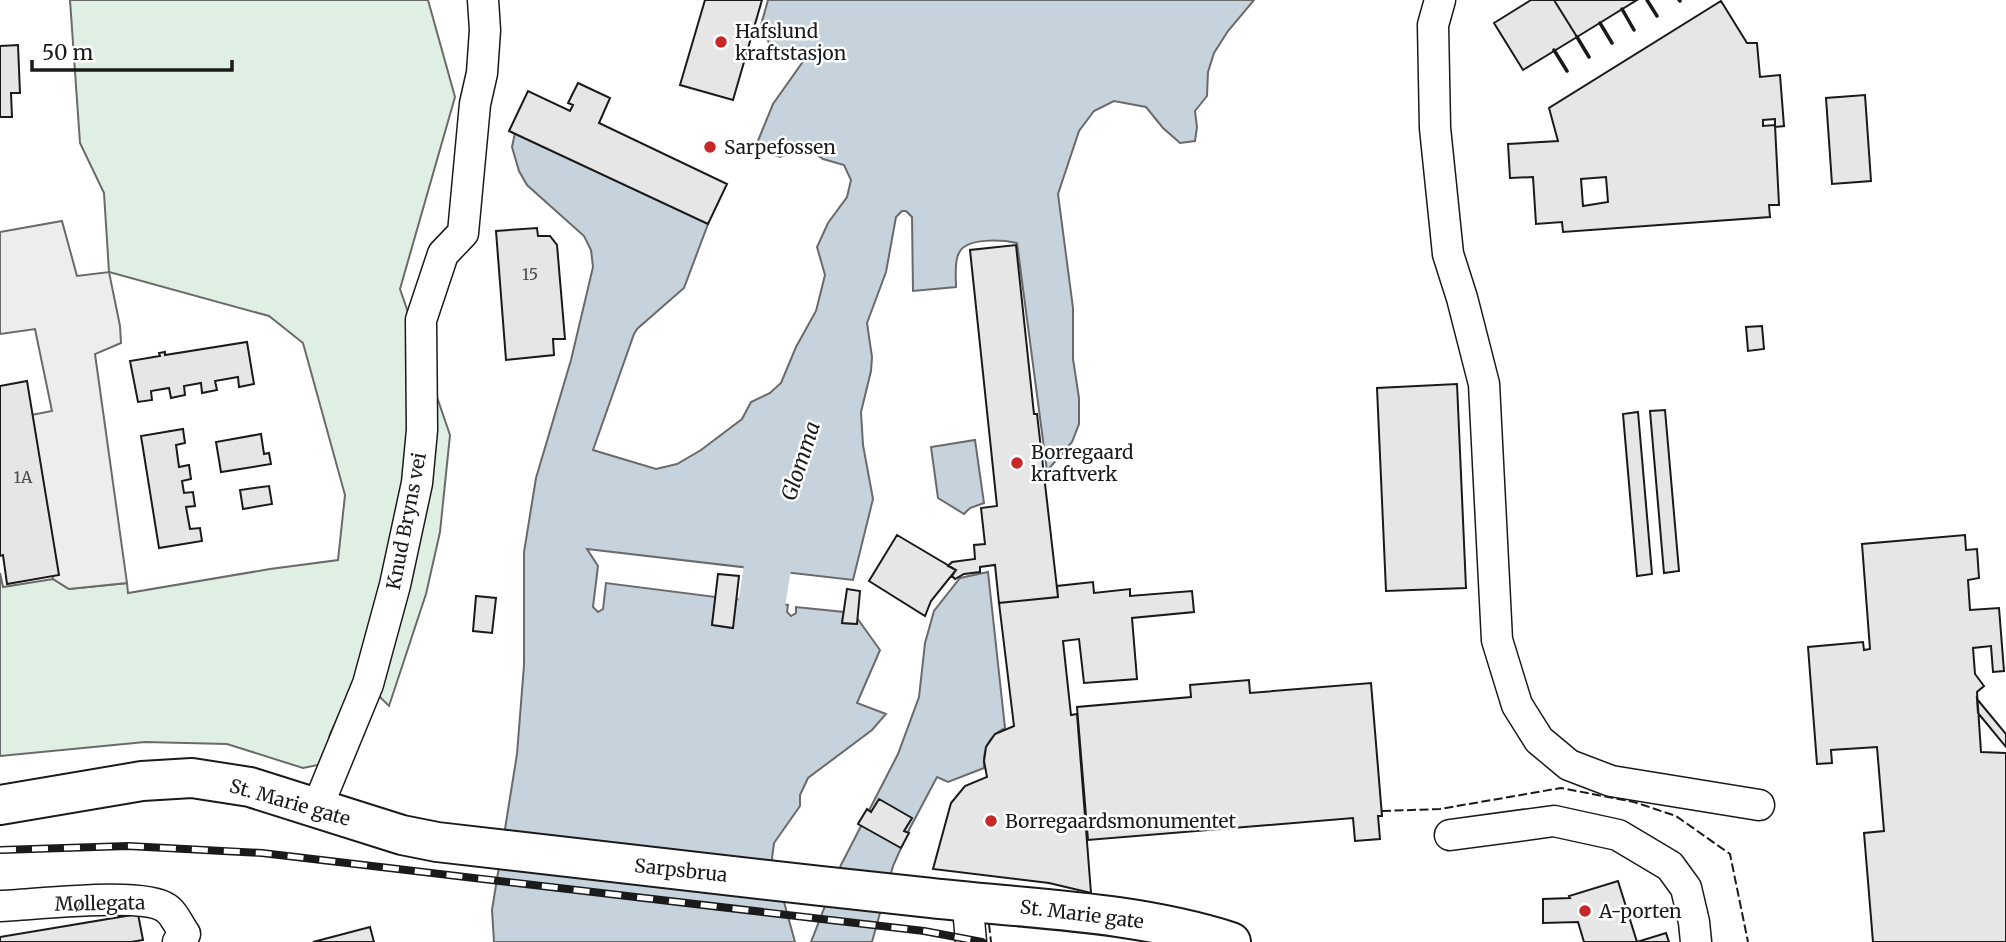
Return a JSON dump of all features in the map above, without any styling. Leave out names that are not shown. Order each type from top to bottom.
[{"type":"main road","name":"St. Marie gate","points":[[0,805],[142,781],[192,778],[250,787],[402,835],[437,842]]},
{"type":"main road","name":"St. Marie gate","points":[[0,785],[57,794]]},
{"type":"main road","name":"Sarpsbrua","points":[[437,842],[926,898]]},
{"type":"main road","name":"St. Marie gate","points":[[926,898],[1045,908],[1161,925],[1231,942]]},
{"type":"street","name":"Knud Bryns vei","points":[[317,808],[368,684],[395,585],[417,483],[422,430],[421,320],[443,254],[463,233],[475,104],[482,73],[485,30],[482,0]]},
{"type":"street","points":[[1440,0],[1433,25],[1435,128],[1448,254],[1484,384],[1497,640],[1517,705],[1539,740],[1569,765],[1611,781],[1759,806]]},
{"type":"street","points":[[1450,835],[1554,821],[1618,835],[1670,866],[1686,888],[1696,942]]},
{"type":"street","name":"Møllegata","points":[[0,906],[130,900],[153,902],[167,909],[181,938]]},
{"type":"street","points":[[971,942],[969,919],[974,902]]},
{"type":"green space","points":[[70,0],[428,0],[455,97],[400,289],[450,435],[440,532],[426,594],[389,706],[358,675],[330,734],[323,764],[303,768],[227,744],[145,742],[0,756],[0,573],[3,587],[53,579],[69,589],[127,583],[128,593],[338,560],[345,495],[303,343],[269,316],[109,272],[104,193],[80,143]]},
{"type":"shaded area","points":[[62,221],[77,276],[109,272],[120,326],[121,343],[95,354],[127,583],[69,589],[53,579],[26,416],[52,411],[35,329],[0,334],[0,232]]},
{"type":"water","points":[[768,0],[1254,0],[1214,53],[1208,72],[1207,96],[1195,111],[1195,141],[1180,143],[1146,107],[1114,101],[1094,111],[1079,131],[1058,194],[1073,308],[1073,359],[1079,398],[1079,424],[1072,442],[1047,471],[1017,243],[994,241],[969,244],[957,256],[956,287],[913,291],[912,217],[902,211],[896,217],[886,272],[867,323],[872,357],[861,412],[863,445],[873,499],[853,580],[587,549],[598,566],[593,607],[598,612],[603,609],[606,583],[716,597],[712,625],[733,628],[736,599],[788,605],[787,612],[791,616],[796,613],[796,607],[844,612],[842,623],[856,624],[857,618],[880,650],[857,703],[886,714],[872,730],[808,778],[800,795],[800,806],[774,843],[772,858],[795,942],[494,942],[492,910],[517,754],[524,665],[524,552],[536,478],[571,360],[593,267],[591,250],[584,236],[527,185],[519,171],[512,147],[515,133],[708,224],[684,288],[634,334],[593,450],[656,469],[677,464],[701,450],[742,419],[751,402],[770,393],[781,383],[796,347],[816,311],[825,275],[817,247],[828,223],[847,197],[851,180],[844,165],[823,159],[814,153],[801,149],[780,157],[755,148],[773,104],[804,60],[790,56],[776,59],[761,25]]},
{"type":"water","points":[[975,440],[984,503],[970,508],[964,514],[938,498],[931,447]]},
{"type":"water","points":[[988,572],[1005,728],[994,735],[988,744],[984,755],[984,768],[948,782],[937,777],[893,866],[872,942],[811,942],[841,865],[898,754],[919,697],[925,643],[934,611],[960,578]]},
{"type":"building","name":"Hafslund kraftstasjon","points":[[705,0],[762,0],[733,100],[680,85]]},
{"type":"building","points":[[1531,0],[1554,0],[1577,37],[1523,70],[1494,23]]},
{"type":"building","points":[[1554,0],[1637,0],[1577,37]]},
{"type":"building","points":[[1721,1],[1747,43],[1757,43],[1760,77],[1780,75],[1784,126],[1775,127],[1779,205],[1769,205],[1770,217],[1563,232],[1562,222],[1536,224],[1533,177],[1510,178],[1508,144],[1558,141],[1549,108]],"holes":[[[1775,119],[1775,125],[1763,126],[1763,120]],[[1606,177],[1608,202],[1583,206],[1581,179]]]},
{"type":"building","points":[[18,45],[20,93],[11,93],[12,117],[0,117],[0,46]]},
{"type":"building","points":[[578,83],[610,98],[599,123],[727,184],[708,224],[509,131],[528,91],[570,111],[573,105],[568,103]]},
{"type":"building","points":[[1865,95],[1871,181],[1832,184],[1826,98]]},
{"type":"building","points":[[537,228],[538,236],[550,236],[557,245],[565,339],[553,339],[554,355],[506,360],[496,231]]},
{"type":"building","name":"Borregaard kraftverk","points":[[1016,245],[1034,414],[1037,414],[1058,597],[999,603],[995,565],[980,567],[980,572],[964,574],[955,579],[952,576],[956,570],[948,566],[952,562],[975,559],[974,545],[985,544],[981,508],[997,506],[970,250]]},
{"type":"building","points":[[1762,326],[1764,349],[1748,351],[1746,327]]},
{"type":"building","points":[[247,342],[254,384],[239,387],[238,377],[215,381],[217,390],[202,393],[201,383],[184,386],[185,395],[171,398],[169,388],[151,391],[152,400],[138,402],[130,361],[160,356],[159,353],[165,352],[165,355]]},
{"type":"building","points":[[27,381],[59,575],[7,584],[3,555],[0,556],[0,386]]},
{"type":"building","points":[[1457,384],[1466,588],[1386,591],[1377,388]]},
{"type":"building","points":[[1665,410],[1679,571],[1664,573],[1650,411]]},
{"type":"building","points":[[1638,412],[1652,574],[1637,576],[1623,414]]},
{"type":"building","points":[[183,429],[185,443],[176,445],[179,467],[189,465],[191,479],[182,481],[184,493],[193,492],[195,506],[186,507],[190,529],[200,528],[202,541],[159,548],[141,436]]},
{"type":"building","points":[[261,434],[264,454],[269,453],[271,464],[221,472],[216,442]]},
{"type":"building","points":[[269,486],[272,504],[243,509],[240,490]]},
{"type":"building","points":[[897,535],[956,570],[931,601],[925,616],[869,581]]},
{"type":"building","points":[[1965,535],[1966,550],[1977,549],[1979,578],[1968,580],[1970,610],[1999,608],[2004,671],[1993,672],[1991,646],[1973,648],[1975,674],[1984,686],[1977,692],[1981,752],[2006,753],[2006,942],[1873,942],[1864,833],[1884,831],[1877,747],[1831,750],[1832,763],[1817,764],[1808,647],[1863,642],[1864,650],[1870,649],[1862,544]]},
{"type":"building","points":[[718,574],[739,576],[733,628],[712,625]]},
{"type":"building","points":[[1093,582],[1094,593],[1130,589],[1130,596],[1192,591],[1194,612],[1132,618],[1137,679],[1084,683],[1079,639],[1063,641],[1071,715],[1077,714],[1091,893],[1049,883],[933,869],[951,803],[965,786],[987,777],[984,761],[986,747],[995,734],[1014,726],[999,603],[1058,597],[1057,586]]},
{"type":"building","points":[[847,589],[860,591],[857,624],[842,623]]},
{"type":"building","points":[[476,596],[496,598],[492,633],[473,631]]},
{"type":"building","points":[[1249,680],[1250,693],[1371,683],[1382,816],[1378,816],[1380,839],[1355,841],[1353,818],[1088,840],[1077,707],[1191,697],[1190,685]]},
{"type":"building","points":[[1977,699],[2006,734],[2006,747],[1978,713]]},
{"type":"building","points":[[879,799],[912,818],[904,831],[909,833],[901,848],[858,824],[867,809],[871,812]]},
{"type":"building","name":"A-porten","points":[[1618,881],[1637,942],[1584,942],[1578,922],[1543,923],[1543,899],[1570,898],[1569,896]]},
{"type":"building","points":[[138,914],[143,940],[0,942],[0,937]]},
{"type":"building","points":[[370,927],[374,942],[313,942]]},
{"type":"building","name":"A-porten","points":[[1666,933],[1669,942],[1637,942]]},
{"type":"waterway","name":"Glomma","points":[[745,665],[762,602],[767,570],[786,510]]},
{"type":"railway","points":[[0,850],[128,846],[262,853],[924,931],[982,942]]},
{"type":"fence","points":[[1382,811],[1440,809],[1561,788],[1634,802],[1676,816],[1730,854],[1748,942]]},
{"type":"fence","points":[[989,924],[991,942]]},
{"type":"wall","points":[[1647,0],[1657,16]]},
{"type":"wall","points":[[1622,9],[1634,30]]},
{"type":"wall","points":[[1600,23],[1612,43]]},
{"type":"wall","points":[[1577,37],[1589,57]]},
{"type":"wall","points":[[1554,50],[1567,71]]},
{"type":"place","name":"Hafslund kraftstasjon","points":[[721,42]]},
{"type":"place","name":"Sarpefossen","points":[[710,147]]},
{"type":"place","name":"Borregaard kraftverk","points":[[1017,463]]},
{"type":"place","name":"Borregaardsmonumentet","points":[[991,821]]},
{"type":"place","name":"A-porten","points":[[1585,911]]}]
